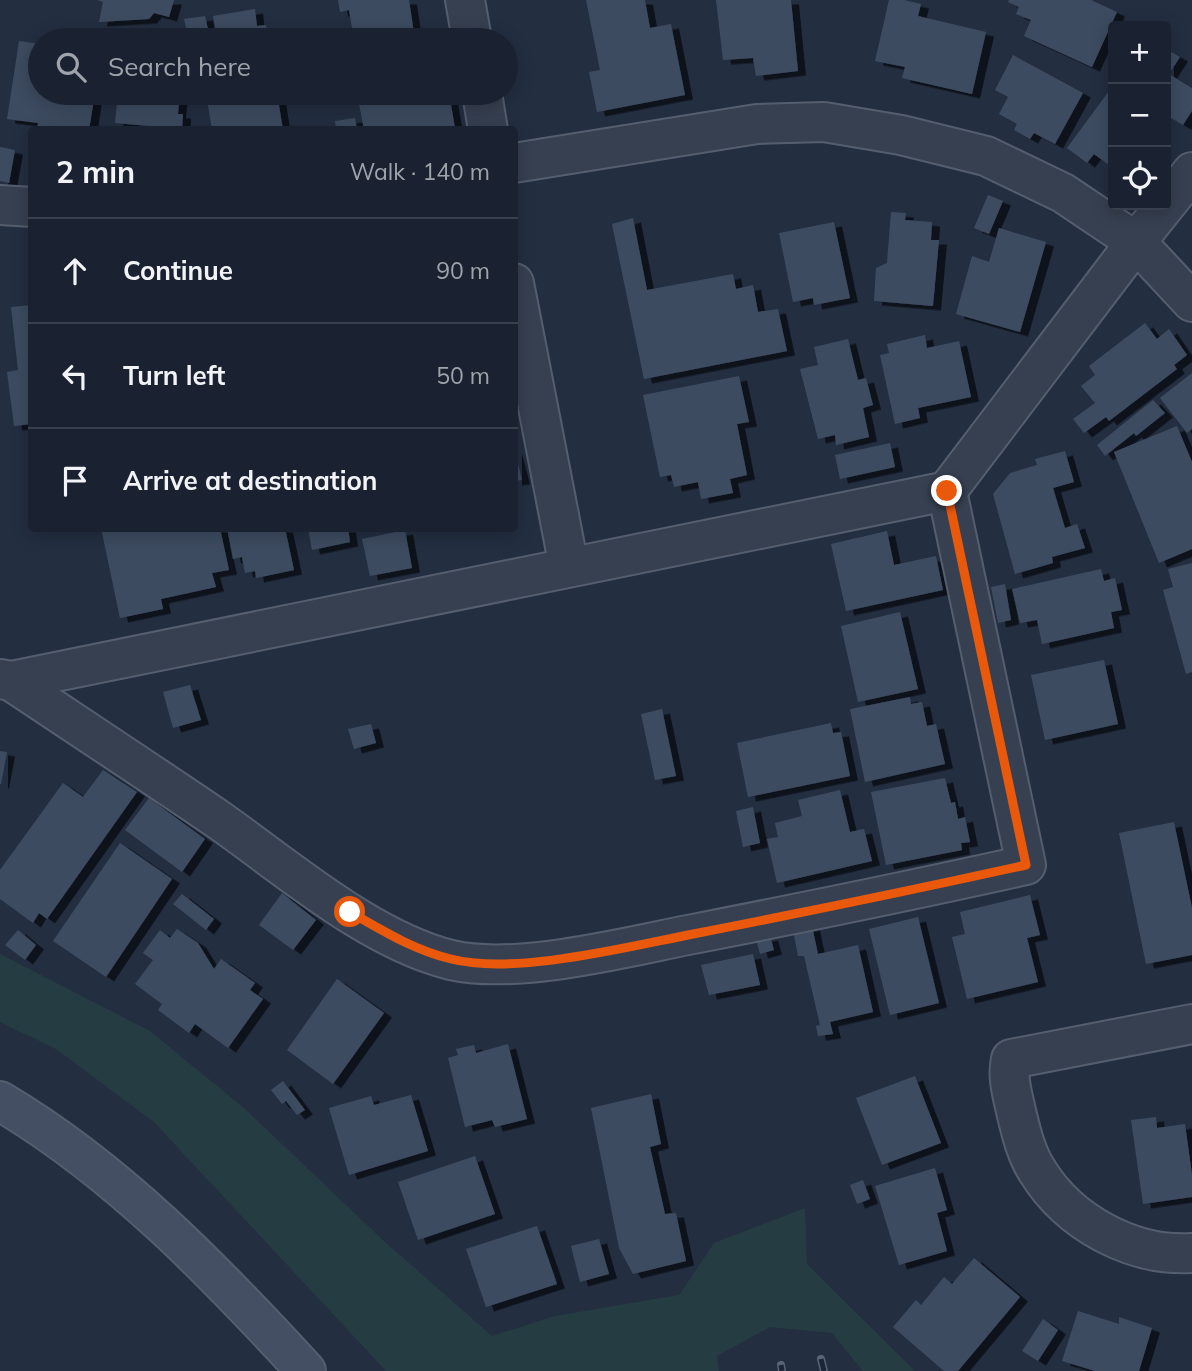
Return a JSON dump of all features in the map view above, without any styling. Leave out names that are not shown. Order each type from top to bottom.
[{"type":"street","points":[[465,0],[470,28]]},
{"type":"street","points":[[484,105],[487,126]]},
{"type":"street","points":[[518,162],[757,124],[824,122],[901,135],[986,156],[1063,193],[1136,242],[1192,302]]},
{"type":"street","points":[[5,680],[947,491],[1192,172]]},
{"type":"street","points":[[0,205],[28,207]]},
{"type":"street","points":[[518,304],[569,567]]},
{"type":"street","points":[[5,680],[218,820],[350,912],[401,942],[452,960],[487,963],[537,961],[618,949],[882,897],[1026,865],[947,491]]},
{"type":"street","points":[[1192,1024],[1011,1059],[1007,1073],[1022,1138],[1036,1170],[1054,1195],[1077,1217],[1114,1238],[1149,1249],[1192,1252]]},
{"type":"street","points":[[0,1101],[43,1126],[169,1229],[306,1371]]},
{"type":"green space","points":[[0,954],[150,1031],[244,1108],[385,1242],[492,1336],[555,1316],[679,1295],[714,1243],[805,1208],[807,1264],[915,1371],[863,1371],[832,1333],[770,1327],[717,1356],[719,1371],[386,1371],[154,1122],[56,1049],[0,1022]]},
{"type":"building","points":[[97,0],[174,0],[169,17],[154,13],[149,19],[99,22],[103,2]]},
{"type":"building","points":[[338,0],[409,0],[413,28],[352,28],[349,10],[340,12]]},
{"type":"building","points":[[586,0],[645,0],[650,28],[671,24],[685,95],[597,112],[589,72],[600,70]]},
{"type":"building","points":[[716,0],[791,0],[798,71],[756,76],[753,58],[723,60]]},
{"type":"building","points":[[889,0],[921,4],[918,16],[986,32],[972,94],[902,78],[905,67],[875,61]]},
{"type":"building","points":[[1091,0],[1117,12],[1113,21],[1108,21],[1108,32],[1092,67],[1024,36],[1031,20],[1016,14],[1019,7],[1008,2]]},
{"type":"building","points":[[255,9],[257,26],[266,25],[267,28],[215,28],[213,16]]},
{"type":"building","points":[[205,16],[208,28],[186,28],[184,19]]},
{"type":"building","points":[[19,41],[28,42],[28,105],[93,105],[90,126],[38,126],[38,123],[7,119]]},
{"type":"building","points":[[1171,52],[1180,57],[1171,71]]},
{"type":"building","points":[[1013,55],[1083,93],[1055,144],[1034,133],[1030,139],[1014,130],[1017,124],[999,114],[1008,97],[995,90]]},
{"type":"building","points":[[1171,75],[1192,88],[1192,111],[1183,125],[1171,118]]},
{"type":"building","points":[[1108,92],[1108,164],[1094,154],[1087,163],[1067,148]]},
{"type":"building","points":[[117,105],[179,105],[178,114],[183,114],[182,126],[115,123]]},
{"type":"building","points":[[208,105],[279,105],[282,126],[211,126]]},
{"type":"building","points":[[359,105],[451,105],[455,126],[363,126]]},
{"type":"building","points":[[355,118],[356,126],[336,126],[335,121]]},
{"type":"building","points":[[0,147],[15,150],[9,183],[0,181]]},
{"type":"building","points":[[988,195],[1003,201],[989,234],[974,228]]},
{"type":"building","points":[[891,212],[906,213],[905,220],[932,222],[931,240],[939,240],[933,306],[874,301],[876,268],[887,263]]},
{"type":"building","points":[[633,218],[647,290],[733,274],[736,289],[753,285],[758,312],[778,309],[787,351],[644,379],[612,224]]},
{"type":"building","points":[[834,222],[850,298],[814,305],[813,298],[793,302],[779,233]]},
{"type":"building","points":[[999,228],[1046,242],[1020,332],[956,314],[972,256],[989,262]]},
{"type":"building","points":[[28,305],[28,424],[14,426],[7,372],[18,370],[11,307]]},
{"type":"building","points":[[1145,323],[1157,339],[1169,329],[1187,355],[1174,365],[1177,369],[1109,421],[1106,417],[1084,433],[1073,419],[1095,403],[1081,386],[1095,375],[1089,366]]},
{"type":"building","points":[[925,335],[927,348],[959,341],[971,397],[918,408],[920,418],[895,424],[880,355],[889,353],[887,344]]},
{"type":"building","points":[[848,339],[858,380],[866,378],[873,405],[863,408],[869,437],[836,445],[835,435],[818,439],[800,369],[818,365],[814,347]]},
{"type":"building","points":[[1192,373],[1192,429],[1187,433],[1160,398]]},
{"type":"building","points":[[739,376],[749,422],[737,424],[747,475],[730,479],[733,493],[701,499],[698,482],[674,487],[671,475],[660,477],[643,395]]},
{"type":"building","points":[[1153,400],[1165,413],[1105,456],[1097,445]]},
{"type":"building","points":[[1177,426],[1192,462],[1192,549],[1159,563],[1114,452]]},
{"type":"building","points":[[890,443],[895,467],[840,479],[835,455]]},
{"type":"building","points":[[1065,451],[1074,482],[1053,488],[1065,528],[1077,524],[1085,548],[1052,557],[1053,563],[1015,574],[993,494],[1010,473],[1037,465],[1035,459]]},
{"type":"building","points":[[518,464],[522,480],[518,480]]},
{"type":"building","points":[[887,531],[894,565],[936,556],[943,590],[846,611],[831,544]]},
{"type":"building","points":[[102,532],[221,532],[229,570],[212,573],[216,587],[161,599],[163,609],[120,618]]},
{"type":"building","points":[[228,532],[286,532],[294,570],[256,578],[255,571],[245,573],[242,557],[233,559]]},
{"type":"building","points":[[309,532],[349,532],[350,542],[312,550]]},
{"type":"building","points":[[405,532],[412,568],[370,576],[362,539]]},
{"type":"building","points":[[1192,563],[1192,672],[1186,674],[1163,590],[1173,587],[1168,569]]},
{"type":"building","points":[[1101,569],[1104,581],[1115,578],[1122,610],[1111,612],[1114,628],[1042,644],[1037,620],[1020,623],[1012,589]]},
{"type":"building","points":[[1005,584],[1011,620],[998,623],[991,587]]},
{"type":"building","points":[[900,612],[918,689],[858,702],[841,626]]},
{"type":"building","points":[[1104,660],[1118,724],[1045,740],[1031,675]]},
{"type":"building","points":[[190,685],[201,720],[173,728],[163,692]]},
{"type":"building","points":[[910,697],[911,704],[922,702],[927,726],[936,724],[945,764],[865,782],[850,709]]},
{"type":"building","points":[[662,709],[676,776],[655,780],[641,714]]},
{"type":"building","points":[[831,723],[833,733],[841,732],[850,776],[748,797],[737,743]]},
{"type":"building","points":[[371,724],[376,743],[354,749],[348,729]]},
{"type":"building","points":[[0,751],[7,752],[1,784],[0,784]]},
{"type":"building","points":[[103,770],[137,792],[47,919],[39,913],[33,923],[0,899],[0,870],[63,783],[83,797]]},
{"type":"building","points":[[945,778],[951,803],[955,802],[958,819],[965,817],[970,842],[961,843],[962,850],[886,865],[871,792]]},
{"type":"building","points":[[840,790],[850,832],[864,829],[872,861],[777,883],[767,839],[778,837],[775,823],[802,816],[798,800]]},
{"type":"building","points":[[149,798],[205,839],[182,872],[125,830]]},
{"type":"building","points":[[753,807],[760,843],[743,847],[736,811]]},
{"type":"building","points":[[1174,822],[1192,908],[1192,955],[1146,964],[1119,833]]},
{"type":"building","points":[[120,843],[172,879],[106,977],[53,941]]},
{"type":"building","points":[[282,893],[316,920],[293,950],[259,925]]},
{"type":"building","points":[[182,894],[214,919],[206,930],[173,904]]},
{"type":"building","points":[[1030,895],[1040,935],[1027,938],[1038,982],[967,999],[952,937],[965,934],[960,912]]},
{"type":"building","points":[[918,917],[939,1003],[890,1015],[869,929]]},
{"type":"building","points":[[812,926],[818,954],[858,945],[873,1012],[830,1022],[833,1034],[818,1036],[816,1026],[820,1025],[804,956],[798,956],[793,930]]},
{"type":"building","points":[[177,929],[198,943],[214,969],[221,959],[255,983],[250,990],[263,999],[228,1048],[195,1024],[189,1033],[158,1010],[162,1004],[135,984],[153,960],[143,953],[160,930],[170,938]]},
{"type":"building","points":[[18,930],[36,945],[25,960],[5,945]]},
{"type":"building","points":[[770,936],[774,950],[760,954],[756,939]]},
{"type":"building","points":[[753,954],[760,985],[709,995],[701,965]]},
{"type":"building","points":[[337,979],[384,1013],[333,1084],[287,1050]]},
{"type":"building","points":[[508,1044],[527,1119],[495,1127],[492,1120],[465,1127],[448,1058],[458,1055],[456,1049],[474,1045],[476,1053]]},
{"type":"building","points":[[915,1076],[941,1143],[882,1165],[856,1098]]},
{"type":"building","points":[[283,1081],[305,1110],[297,1115],[286,1101],[282,1104],[271,1090]]},
{"type":"building","points":[[651,1094],[661,1144],[650,1147],[665,1214],[676,1213],[686,1261],[633,1274],[619,1248],[591,1108]]},
{"type":"building","points":[[411,1095],[428,1151],[349,1175],[329,1108],[371,1096],[374,1105]]},
{"type":"building","points":[[1156,1117],[1157,1128],[1185,1124],[1192,1197],[1143,1204],[1131,1120]]},
{"type":"building","points":[[475,1156],[495,1214],[418,1240],[398,1182]]},
{"type":"building","points":[[935,1168],[947,1210],[937,1213],[947,1251],[899,1265],[875,1186]]},
{"type":"building","points":[[863,1180],[870,1199],[857,1204],[850,1185]]},
{"type":"building","points":[[537,1226],[557,1284],[486,1307],[466,1249]]},
{"type":"building","points":[[599,1239],[609,1274],[580,1282],[571,1246]]},
{"type":"building","points":[[974,1258],[1020,1297],[958,1371],[944,1371],[893,1327],[916,1300],[921,1305],[944,1277],[952,1284]]},
{"type":"building","points":[[1078,1311],[1119,1324],[1119,1317],[1152,1328],[1139,1371],[1095,1371],[1062,1361]]},
{"type":"building","points":[[1043,1319],[1058,1330],[1038,1361],[1022,1351]]},
{"type":"railway","points":[[821,1359],[824,1371]]},
{"type":"railway","points":[[781,1365],[782,1371]]},
{"type":"route","points":[[350,912],[401,942],[452,960],[523,963],[618,949],[882,897],[1026,865],[947,491]]}]
